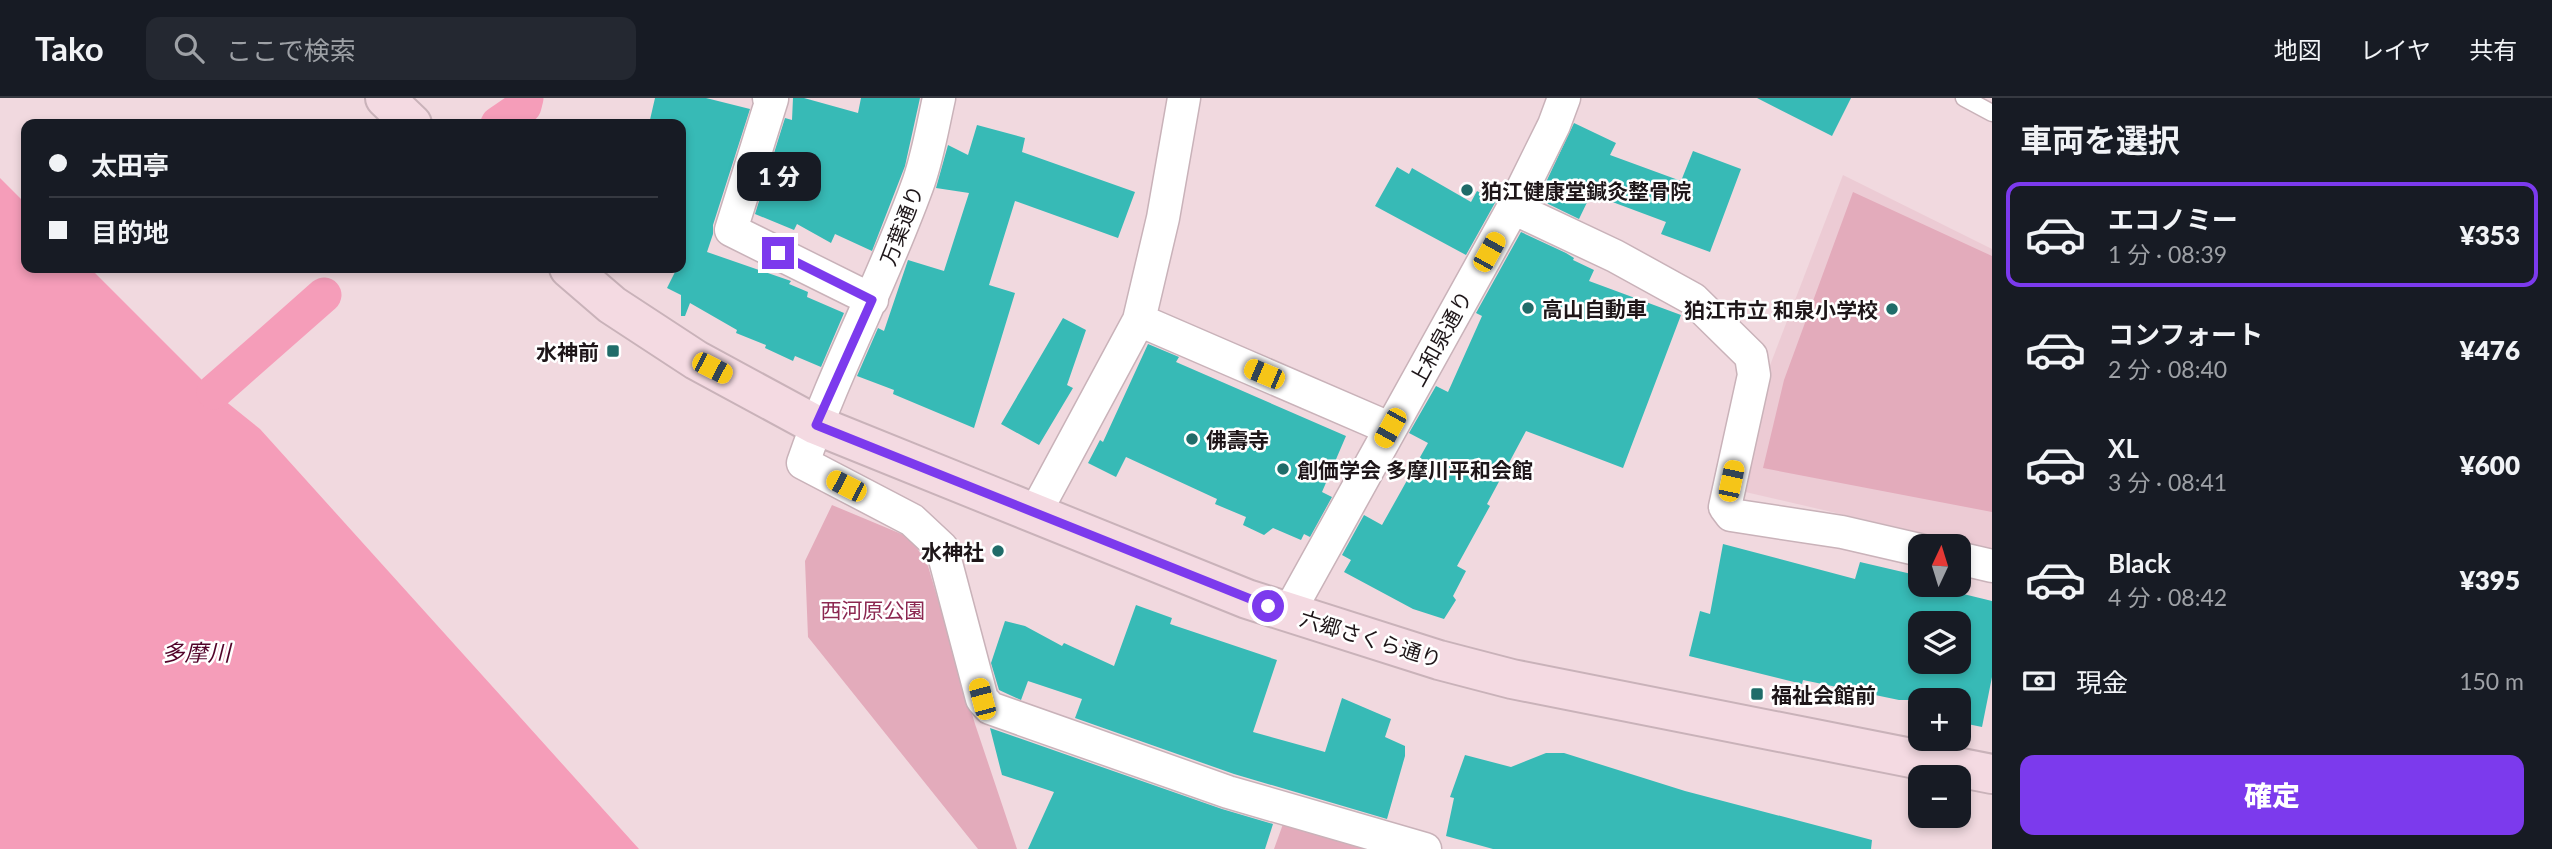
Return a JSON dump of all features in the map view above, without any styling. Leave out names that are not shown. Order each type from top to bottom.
[{"type":"main road","points":[[385,98],[407,119]]},
{"type":"main road","name":"六郷さくら通り","points":[[575,273],[612,305],[696,360],[816,425],[1247,599],[1439,660],[1512,678],[1992,774]]},
{"type":"street","points":[[771,98],[731,230],[872,300]]},
{"type":"street","name":"万葉通り","points":[[939,98],[919,179],[872,300],[816,425],[803,463],[912,520],[942,548],[982,699],[990,708],[1228,792],[1425,849]]},
{"type":"street","points":[[1035,513],[1139,320],[1163,218],[1184,98]]},
{"type":"street","name":"上和泉通り","points":[[1289,612],[1513,208],[1554,125],[1564,98]]},
{"type":"street","points":[[1513,208],[1615,256],[1693,299],[1751,356],[1754,375],[1725,508],[1731,515],[1842,532],[1908,547]]},
{"type":"street","points":[[1139,320],[1390,428]]},
{"type":"street","points":[[1971,561],[1992,566]]},
{"type":"lane","points":[[1964,98],[1992,113]]},
{"type":"shaded area","name":"狛江市立 和泉小学校","points":[[1843,175],[1992,249],[1992,549],[1971,544],[1971,534],[1927,534],[1741,491],[1769,368]]},
{"type":"green space","name":"狛江市立 和泉小学校","points":[[1853,192],[1992,256],[1992,512],[1763,468],[1784,380]]},
{"type":"green space","name":"西河原公園","points":[[832,505],[911,538],[928,566],[975,724],[1017,849],[978,849],[808,637],[805,561]]},
{"type":"green space","points":[[1283,824],[1365,849],[1274,849]]},
{"type":"water","name":"多摩川","points":[[0,178],[21,199],[21,273],[95,273],[214,392],[260,429],[639,849],[0,849]]},
{"type":"building","points":[[655,98],[706,98],[750,109],[707,252],[791,281],[789,284],[808,292],[807,297],[844,313],[821,367],[795,356],[793,361],[765,348],[766,345],[736,333],[737,330],[690,303],[685,316],[681,316],[681,295],[667,288],[674,273],[686,273],[686,119],[650,119]]},
{"type":"building","points":[[793,98],[804,98],[858,113],[861,98],[920,98],[905,166],[872,251],[835,234],[831,243],[797,224],[794,230],[755,214],[785,118],[792,120]]},
{"type":"building","points":[[1757,98],[1851,98],[1832,136]]},
{"type":"building","points":[[1574,123],[1616,143],[1610,155],[1681,181],[1693,151],[1741,169],[1710,252],[1661,234],[1666,222],[1591,194],[1579,219],[1538,199]]},
{"type":"building","points":[[977,125],[1025,138],[1022,152],[1135,192],[1118,238],[1015,201],[989,285],[1015,293],[974,428],[893,394],[894,390],[857,376],[878,328],[884,331],[908,260],[944,271],[969,193],[936,188],[948,145],[968,155]]},
{"type":"building","points":[[1397,167],[1409,174],[1412,168],[1471,202],[1477,191],[1496,201],[1466,255],[1375,206]]},
{"type":"building","points":[[1521,232],[1566,253],[1574,258],[1573,260],[1594,270],[1589,281],[1681,315],[1623,468],[1526,431],[1457,566],[1466,571],[1453,596],[1456,600],[1444,619],[1413,609],[1344,572],[1351,560],[1342,555],[1364,515],[1382,525],[1428,443],[1409,433],[1436,386],[1448,392],[1482,316],[1476,313]]},
{"type":"building","points":[[1063,318],[1086,330],[1067,385],[1073,388],[1039,445],[1001,424]]},
{"type":"building","points":[[1148,344],[1179,357],[1176,362],[1346,436],[1322,492],[1332,497],[1310,537],[1304,534],[1301,540],[1273,528],[1264,535],[1243,525],[1246,517],[1215,504],[1217,499],[1126,457],[1116,477],[1088,463],[1100,440],[1103,442]]},
{"type":"building","points":[[1723,544],[1855,579],[1860,562],[1908,573],[1908,597],[1971,596],[1992,601],[1992,677],[1982,727],[1971,725],[1971,688],[1908,688],[1908,700],[1899,700],[1803,680],[1802,684],[1689,656],[1700,611],[1710,614]]},
{"type":"building","points":[[1136,605],[1172,618],[1170,624],[1277,660],[1253,732],[1325,752],[1342,698],[1391,719],[1385,737],[1405,746],[1405,756],[1387,819],[1234,774],[1075,718],[1082,699],[1028,681],[1021,700],[999,690],[991,663],[1005,621],[1025,626],[1062,646],[1064,643],[1114,666]]},
{"type":"building","points":[[990,728],[1222,809],[1273,824],[1265,849],[1028,849],[1054,792],[1002,775]]},
{"type":"building","points":[[1546,753],[1564,753],[1685,791],[1872,840],[1871,849],[1493,849],[1446,836],[1454,798],[1450,797],[1465,755],[1511,767]]},
{"type":"waterway","points":[[505,119],[524,106],[526,98]]},
{"type":"waterway","points":[[214,392],[324,295]]},
{"type":"place","name":"狛江健康堂鍼灸整骨院","points":[[1467,190]]},
{"type":"place","name":"高山自動車","points":[[1528,308]]},
{"type":"place","name":"狛江市立 和泉小学校","points":[[1892,309]]},
{"type":"place","name":"水神前","points":[[613,351]]},
{"type":"place","name":"佛壽寺","points":[[1192,439]]},
{"type":"place","name":"創価学会 多摩川平和会館","points":[[1283,469]]},
{"type":"place","name":"水神社","points":[[998,551]]},
{"type":"place","name":"福祉会館前","points":[[1757,694]]},
{"type":"route","points":[[778,253],[872,300],[816,425],[1268,606]]}]
